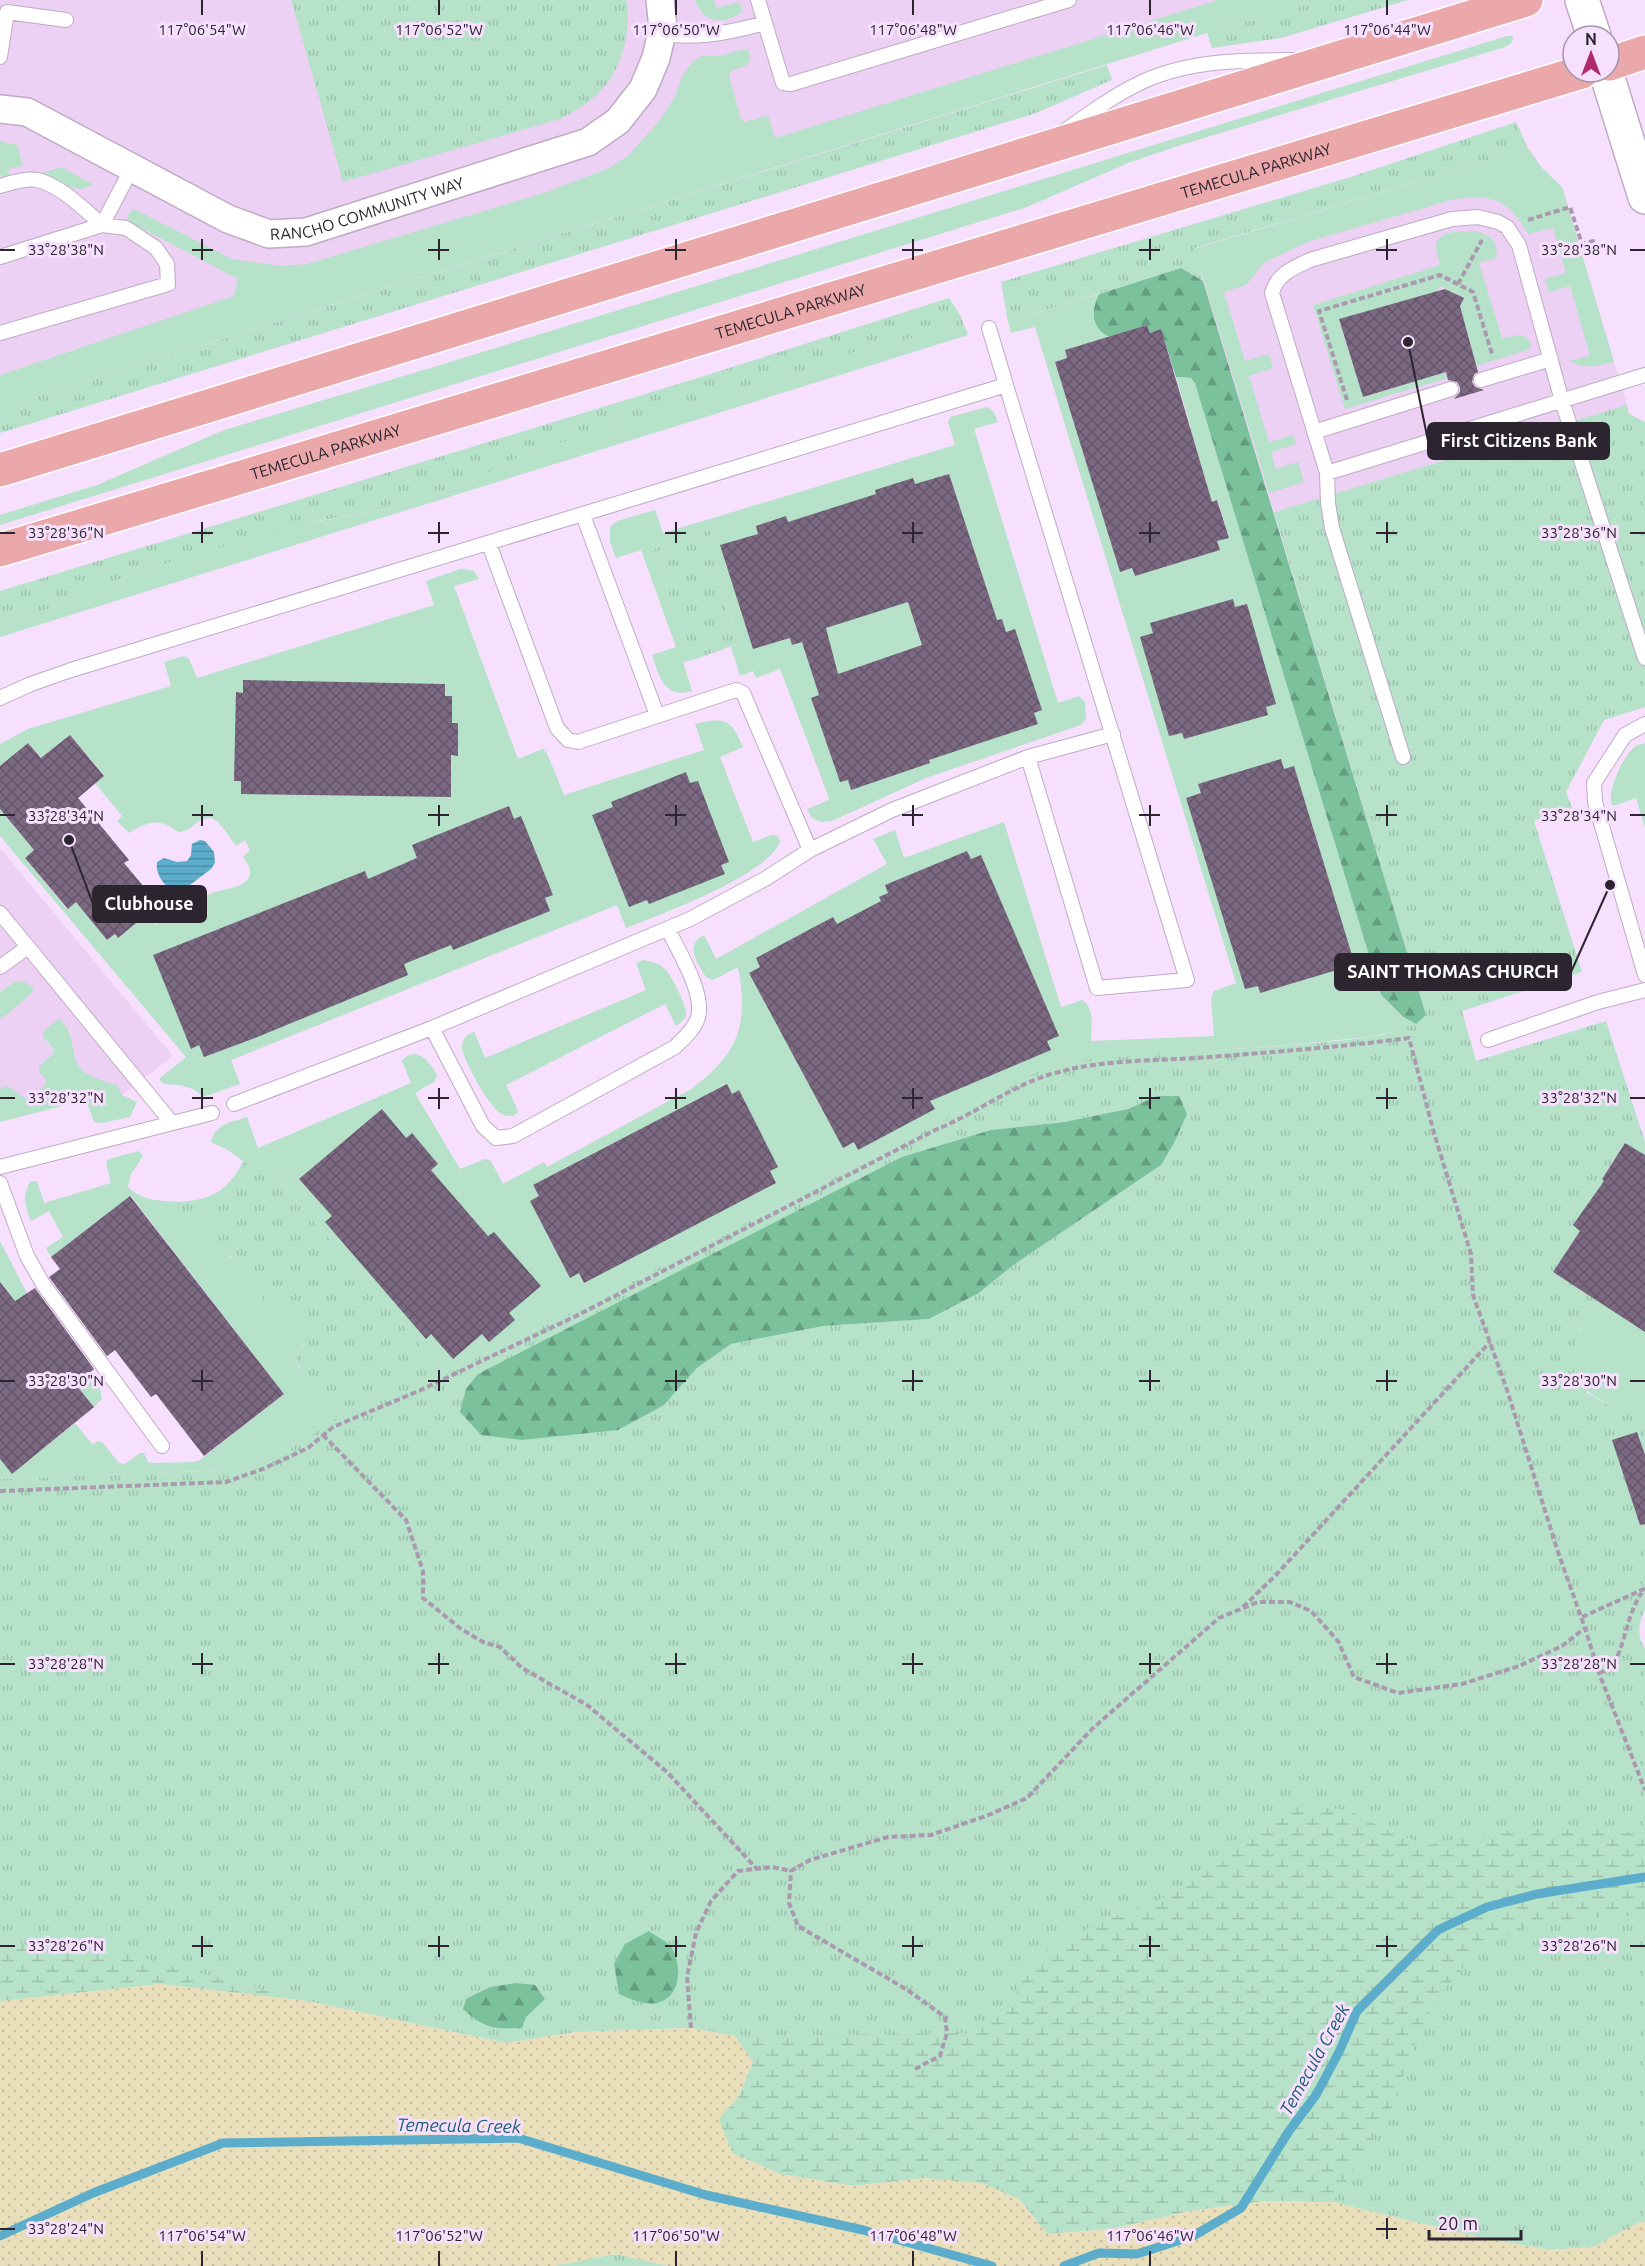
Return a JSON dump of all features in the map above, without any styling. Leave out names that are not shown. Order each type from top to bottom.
[{"type":"main road","points":[[0,470],[1527,0]]},
{"type":"main road","points":[[1621,60],[1645,52]]},
{"type":"main road","name":"TEMECULA PARKWAY","points":[[0,550],[1561,78]]},
{"type":"street","name":"RANCHO COMMUNITY WAY","points":[[0,109],[27,112],[228,219],[269,234],[306,232],[588,142],[618,121],[643,89],[656,58],[663,28],[660,0]]},
{"type":"street","points":[[1582,0],[1590,24]]},
{"type":"street","points":[[1610,84],[1645,197]]},
{"type":"lane","points":[[758,0],[783,83],[791,84],[1069,0]]},
{"type":"lane","points":[[0,57],[7,12],[66,20]]},
{"type":"lane","points":[[661,34],[685,37],[708,36],[765,23]]},
{"type":"lane","points":[[102,225],[132,168]]},
{"type":"lane","points":[[0,186],[37,180],[62,192],[102,225]]},
{"type":"lane","points":[[1403,758],[1332,528],[1327,492],[1328,473],[1272,293],[1275,282],[1290,270],[1310,260],[1452,219],[1478,216],[1507,227],[1519,244],[1562,401],[1645,658]]},
{"type":"lane","points":[[0,257],[102,225],[126,228],[156,248],[167,264],[168,284],[0,333]]},
{"type":"lane","points":[[989,328],[1187,980],[1097,988],[1028,758]]},
{"type":"lane","points":[[1480,380],[1551,359]]},
{"type":"lane","points":[[1328,473],[1645,375]]},
{"type":"lane","points":[[0,698],[71,670],[1006,385]]},
{"type":"lane","points":[[1314,432],[1451,388]]},
{"type":"lane","points":[[583,515],[657,715]]},
{"type":"lane","points":[[489,544],[557,728],[568,740],[578,742],[736,690],[743,693],[810,850]]},
{"type":"lane","points":[[1645,724],[1625,735],[1594,783],[1595,802],[1645,975]]},
{"type":"lane","points":[[234,1104],[432,1028],[668,929],[723,903],[810,850],[892,810],[1028,758],[1113,734]]},
{"type":"lane","points":[[0,913],[172,1123]]},
{"type":"lane","points":[[432,1028],[483,1126],[496,1138],[513,1136],[675,1047],[690,1032],[698,1017],[698,998],[668,929]]},
{"type":"lane","points":[[0,967],[28,947]]},
{"type":"lane","points":[[1488,1040],[1598,1002],[1645,990]]},
{"type":"lane","points":[[0,1167],[212,1113]]},
{"type":"lane","points":[[0,1183],[27,1256],[43,1284],[162,1446]]},
{"type":"path","points":[[1354,420],[1319,311],[1440,275],[1473,292],[1498,375]]},
{"type":"path","points":[[0,1491],[226,1482],[263,1469],[308,1449],[342,1422],[421,1390],[580,1314],[1037,1078],[1060,1071],[1105,1064],[1308,1050],[1409,1038],[1434,1134],[1471,1254],[1473,1295],[1507,1390],[1599,1673],[1645,1790]]},
{"type":"path","points":[[1241,1609],[1275,1576],[1490,1342]]},
{"type":"path","points":[[323,1435],[406,1520],[423,1571],[423,1598],[461,1629],[483,1642],[500,1647],[522,1668],[587,1706],[667,1772],[757,1869]]},
{"type":"path","points":[[1582,1617],[1645,1588]]},
{"type":"path","points":[[1599,1673],[1611,1669],[1620,1654],[1635,1602],[1645,1588]]},
{"type":"path","points":[[691,2028],[687,1977],[696,1933],[711,1901],[738,1871],[772,1867],[791,1871],[810,1860],[888,1837],[931,1835],[986,1816],[1027,1798],[1093,1728],[1219,1618],[1258,1602],[1290,1602],[1311,1611],[1338,1641],[1354,1677],[1398,1693],[1462,1684],[1519,1666],[1562,1646],[1586,1628]]},
{"type":"path","points":[[791,1871],[789,1903],[798,1926],[906,1989],[945,2017],[947,2033],[940,2056],[915,2069]]},
{"type":"shaded area","points":[[0,0],[1324,0],[1207,33],[0,408]]},
{"type":"shaded area","points":[[1528,148],[1542,168],[1562,187],[1627,405],[1274,512],[1203,281]]},
{"type":"shaded area","points":[[0,848],[173,1056],[122,1095],[0,1109]]},
{"type":"green space","points":[[291,0],[626,0],[628,24],[622,53],[611,77],[595,96],[573,112],[560,119],[343,182]]},
{"type":"green space","points":[[695,0],[714,0],[717,8],[739,2],[743,11],[729,19],[715,20],[703,14]]},
{"type":"green space","points":[[1218,0],[1324,0],[1207,33],[0,408],[0,375],[234,296],[238,279],[130,222],[127,218],[134,209],[232,259],[281,266],[307,264],[544,193],[607,169],[628,156],[660,120],[676,95],[681,79],[689,66],[702,56],[719,56],[745,49],[749,51],[750,60],[747,65],[731,71],[729,76],[741,119],[745,122],[766,116],[769,118],[775,138]]},
{"type":"green space","points":[[1324,0],[1408,0],[1281,38],[1212,48],[1207,33]]},
{"type":"green space","points":[[1513,36],[1512,41],[1502,48],[1184,144],[1128,163],[1027,207],[0,525],[0,515],[97,485],[224,430]]},
{"type":"green space","points":[[1107,65],[1112,80],[1036,113],[0,433],[0,408]]},
{"type":"green space","points":[[1516,122],[1528,148],[1195,248],[1203,281],[1181,268],[1008,322],[1001,282],[1357,175]]},
{"type":"green space","points":[[0,141],[17,145],[23,165],[8,169],[10,177],[5,178],[0,175]]},
{"type":"green space","points":[[1528,148],[1542,168],[1562,187],[1614,362],[1591,366],[1569,361],[1590,356],[1570,286],[1549,292],[1545,279],[1566,273],[1553,228],[1528,234],[1514,213],[1499,202],[1480,198],[1455,199],[1310,241],[1265,262],[1246,285],[1224,292],[1245,361],[1269,354],[1273,368],[1249,376],[1269,442],[1293,435],[1296,444],[1271,452],[1276,469],[1298,462],[1304,482],[1269,493],[1194,249]]},
{"type":"green space","points":[[61,167],[92,184],[86,188],[73,188],[39,174]]},
{"type":"green space","points":[[1475,231],[1489,237],[1495,243],[1496,258],[1479,263],[1502,338],[1520,335],[1528,338],[1531,345],[1528,350],[1476,366],[1460,306],[1464,298],[1440,286],[1432,301],[1421,296],[1339,320],[1363,397],[1446,372],[1447,378],[1345,409],[1313,305],[1440,265],[1436,246],[1441,237],[1451,232]]},
{"type":"green space","points":[[1181,268],[1203,281],[1426,1015],[1416,1024],[1403,1017],[1381,995],[1191,378],[1176,377],[1161,330],[1150,333],[1147,325],[1109,337],[1099,329],[1094,318],[1094,307],[1099,294]]},
{"type":"green space","points":[[1099,294],[1094,306],[1094,318],[1099,328],[1109,337],[1065,350],[1067,358],[1055,362],[1086,462],[1098,459],[1120,572],[1132,568],[1135,576],[1219,550],[1217,541],[1229,537],[1218,501],[1212,502],[1194,441],[1180,432],[1191,428],[1176,377],[1191,378],[1195,383],[1381,995],[1403,1017],[1416,1024],[1368,1037],[1090,1059],[1050,1066],[1011,1084],[578,1309],[444,1373],[313,1220],[263,1166],[258,1172],[228,1150],[211,1142],[220,1127],[247,1117],[258,1148],[411,1083],[402,1061],[407,1056],[417,1054],[426,1060],[437,1074],[435,1081],[415,1093],[460,1169],[485,1159],[491,1161],[503,1184],[544,1162],[547,1167],[691,1089],[720,1064],[729,1051],[736,1037],[742,1006],[738,967],[713,980],[706,977],[694,954],[693,949],[698,939],[704,935],[716,959],[887,864],[873,839],[895,830],[904,858],[1004,822],[1061,1007],[1083,1000],[1087,1004],[1092,1019],[1091,1041],[1214,1036],[1211,998],[1214,991],[1236,983],[1035,327],[1011,333],[1008,322]]},
{"type":"green space","points":[[949,298],[964,325],[854,352],[807,373],[726,393],[524,454],[477,479],[403,506],[312,522],[162,565],[127,576],[26,617],[0,623],[0,591],[701,377]]},
{"type":"green space","points":[[964,325],[968,335],[0,637],[0,623],[26,617],[64,603],[127,576],[287,527],[403,506],[477,479],[524,454],[726,393],[807,373],[854,352]]},
{"type":"green space","points":[[1627,405],[1629,414],[1645,422],[1645,707],[1604,720],[1566,792],[1572,808],[1534,821],[1582,972],[1462,1011],[1476,1061],[1606,1021],[1645,1142],[1645,1155],[1625,1143],[1602,1178],[1611,1185],[1553,1272],[1599,1302],[1579,1331],[1587,1393],[1622,1410],[1645,1406],[1645,1609],[1639,1629],[1640,1639],[1645,1649],[1645,2222],[1638,2223],[1593,2247],[1547,2250],[1469,2235],[753,2062],[735,2036],[691,2028],[576,2032],[506,2043],[307,2001],[160,1984],[0,2001],[0,1479],[229,1470],[281,1454],[336,1418],[304,1397],[300,1367],[295,1357],[304,1344],[274,1305],[265,1308],[260,1293],[232,1257],[218,1252],[182,1213],[181,1202],[193,1201],[219,1191],[232,1179],[244,1160],[258,1171],[263,1166],[313,1220],[444,1373],[578,1309],[956,1114],[1013,1082],[1049,1066],[1094,1058],[1366,1038],[1404,1028],[1426,1015],[1274,512]],"holes":[[[1157,1096],[1161,1165],[1012,1266],[979,1293],[929,1319],[823,1326],[731,1344],[697,1368],[664,1405],[478,1374],[991,1130],[1064,1122],[1128,1109]]]},
{"type":"green space","points":[[987,407],[994,412],[998,422],[974,429],[1058,703],[1079,696],[1085,702],[1086,719],[1081,725],[926,778],[832,821],[821,822],[812,818],[807,809],[829,800],[828,795],[780,669],[756,678],[753,671],[740,676],[731,647],[740,643],[721,588],[710,530],[653,549],[693,660],[683,662],[692,691],[683,693],[675,692],[664,684],[652,655],[676,647],[641,550],[616,558],[610,542],[610,527],[617,521],[655,510],[663,533],[955,445],[948,422],[950,417]]},
{"type":"green space","points":[[710,530],[721,588],[740,643],[693,660],[653,549]]},
{"type":"green space","points":[[460,569],[474,571],[479,579],[454,586],[518,759],[543,749],[547,753],[564,795],[704,750],[695,724],[726,722],[734,730],[743,747],[720,757],[753,842],[771,835],[776,835],[780,840],[773,852],[758,866],[713,892],[662,914],[626,928],[617,905],[231,1060],[240,1084],[203,1097],[190,1088],[164,1084],[159,1079],[186,1057],[0,836],[0,809],[34,850],[25,858],[67,909],[76,902],[107,940],[115,934],[118,938],[147,914],[156,925],[163,918],[166,910],[173,911],[179,918],[210,894],[242,884],[250,876],[250,868],[243,857],[250,850],[245,840],[236,846],[221,825],[210,818],[201,820],[181,832],[164,824],[153,823],[143,825],[129,833],[117,821],[122,816],[95,783],[104,775],[70,735],[42,758],[28,743],[0,766],[0,744],[28,729],[171,686],[164,662],[184,656],[189,659],[197,678],[434,605],[426,581]]},
{"type":"green space","points":[[1645,743],[1645,828],[1636,798],[1616,805],[1612,805],[1611,799],[1617,773],[1626,756],[1636,746]]},
{"type":"green space","points":[[644,960],[659,964],[669,974],[686,1011],[682,1021],[676,1026],[665,1004],[506,1085],[518,1111],[514,1116],[503,1115],[495,1109],[476,1081],[466,1059],[462,1045],[466,1036],[474,1031],[485,1058],[646,990],[636,963]]},
{"type":"green space","points":[[16,981],[28,983],[33,988],[32,993],[0,1018],[0,992]]},
{"type":"green space","points":[[60,1020],[69,1032],[80,1068],[93,1077],[117,1085],[122,1095],[137,1102],[130,1117],[102,1123],[94,1122],[87,1103],[81,1101],[0,1122],[0,1089],[4,1086],[8,1087],[29,1099],[46,1084],[39,1067],[54,1053],[54,1049],[43,1037],[43,1032],[55,1021]]},
{"type":"green space","points":[[1157,1096],[1179,1096],[1187,1114],[1161,1165],[1012,1266],[979,1293],[929,1319],[823,1326],[731,1344],[697,1368],[664,1405],[618,1430],[522,1440],[481,1435],[460,1412],[466,1389],[478,1374],[902,1157],[991,1130],[1064,1122],[1128,1109]]},
{"type":"green space","points":[[139,1151],[143,1156],[131,1174],[128,1187],[145,1198],[181,1202],[182,1213],[192,1210],[207,1213],[216,1226],[218,1252],[236,1261],[249,1273],[265,1307],[283,1306],[297,1317],[304,1333],[302,1346],[295,1357],[305,1382],[304,1397],[321,1399],[337,1418],[281,1454],[229,1470],[0,1479],[0,1459],[12,1474],[75,1423],[92,1444],[99,1441],[103,1443],[119,1463],[125,1464],[140,1453],[144,1453],[148,1462],[153,1463],[194,1462],[200,1460],[284,1394],[131,1196],[51,1257],[46,1248],[63,1237],[49,1211],[31,1221],[25,1202],[30,1182],[37,1181],[44,1203],[111,1183],[106,1162],[109,1159]]},
{"type":"green space","points":[[0,1241],[31,1301],[100,1388],[102,1399],[94,1407],[76,1385],[81,1380],[1,1296],[7,1291],[0,1282]]},
{"type":"green space","points":[[1599,1302],[1645,1332],[1645,1406],[1631,1411],[1616,1409],[1591,1394],[1576,1377],[1572,1361],[1576,1338]]},
{"type":"green space","points":[[1302,1805],[1347,1810],[1386,1830],[1428,1845],[1518,1829],[1620,1830],[1645,1836],[1645,1915],[1568,1919],[1525,1927],[1484,1945],[1438,1996],[1422,2026],[1390,2112],[1333,2202],[1266,2201],[1190,2211],[1112,2229],[1047,2234],[1019,2199],[925,2178],[853,2186],[780,2174],[732,2153],[718,2119],[738,2097],[753,2062],[735,2036],[975,2033],[997,2014],[1017,1991],[1030,1968],[1047,1950],[1096,1924],[1173,1894],[1224,1860],[1254,1830]]},
{"type":"green space","points":[[649,1931],[672,1948],[678,1970],[676,1986],[672,1993],[660,2002],[650,2004],[619,1994],[614,1964],[625,1944]]},
{"type":"green space","points":[[0,1942],[120,1952],[307,2001],[160,1984],[0,2001]]},
{"type":"green space","points":[[516,1983],[535,1985],[545,1999],[526,2017],[522,2028],[490,2026],[478,2021],[463,2009],[466,1999],[490,1987]]},
{"type":"green space","points":[[615,2254],[669,2266],[553,2266]]},
{"type":"sand","points":[[160,1984],[307,2001],[506,2043],[576,2032],[691,2028],[735,2036],[753,2062],[738,2097],[719,2119],[732,2153],[780,2174],[853,2186],[925,2178],[982,2183],[1019,2199],[1047,2234],[1112,2229],[1190,2211],[1266,2201],[1333,2202],[1469,2235],[1547,2250],[1593,2247],[1638,2223],[1645,2222],[1645,2266],[669,2266],[615,2254],[553,2266],[0,2266],[0,2001]]},
{"type":"water","points":[[200,840],[205,841],[214,852],[215,863],[211,869],[178,894],[162,881],[157,862],[164,858],[177,862],[187,861],[191,855],[192,844]]},
{"type":"building","points":[[1445,289],[1464,298],[1460,306],[1478,372],[1474,374],[1472,382],[1475,387],[1484,390],[1454,399],[1460,392],[1460,387],[1457,382],[1448,380],[1446,372],[1363,397],[1339,319]]},
{"type":"building","points":[[1147,325],[1150,333],[1161,329],[1212,502],[1217,500],[1229,538],[1217,541],[1220,550],[1135,576],[1132,568],[1120,572],[1055,362],[1067,358],[1065,350]]},
{"type":"building","points":[[949,474],[997,620],[1002,619],[1006,632],[1015,629],[1042,710],[1034,713],[1038,724],[929,760],[930,763],[851,790],[848,780],[840,782],[811,698],[819,695],[802,642],[792,645],[790,638],[753,649],[720,545],[758,534],[756,526],[786,516],[788,522],[876,494],[875,490],[913,478],[915,484]],"holes":[[[908,602],[922,645],[838,674],[826,628]]]},
{"type":"building","points":[[1233,599],[1235,607],[1247,604],[1276,704],[1266,707],[1268,715],[1184,739],[1182,733],[1169,736],[1140,637],[1153,633],[1150,623]]},
{"type":"building","points":[[243,680],[445,684],[445,696],[452,696],[452,723],[458,723],[458,756],[451,755],[451,797],[241,794],[241,781],[234,781],[236,692],[243,693]]},
{"type":"building","points":[[70,735],[104,776],[78,798],[129,860],[124,863],[155,900],[143,910],[147,914],[118,938],[115,934],[107,940],[76,902],[68,909],[25,858],[34,850],[0,809],[0,766],[28,743],[41,758]]},
{"type":"building","points":[[1281,759],[1284,769],[1294,766],[1352,955],[1345,957],[1347,967],[1260,993],[1258,986],[1245,989],[1186,798],[1201,793],[1198,784]]},
{"type":"building","points":[[686,772],[690,783],[698,781],[729,862],[721,865],[725,874],[649,904],[647,900],[629,907],[592,815],[613,807],[611,802]]},
{"type":"building","points":[[509,806],[514,819],[521,816],[553,895],[545,898],[550,911],[453,950],[451,945],[404,964],[408,975],[255,1038],[204,1057],[199,1045],[191,1049],[153,955],[365,871],[368,879],[417,858],[412,845]]},
{"type":"building","points":[[967,851],[971,859],[981,855],[1059,1036],[1047,1041],[1051,1050],[930,1101],[935,1109],[858,1150],[854,1142],[843,1148],[749,973],[760,967],[756,958],[833,917],[837,924],[881,901],[879,897],[888,893],[885,885]]},
{"type":"building","points":[[727,1084],[732,1094],[739,1090],[778,1167],[770,1171],[776,1183],[584,1283],[579,1273],[570,1278],[530,1201],[539,1196],[533,1185]]},
{"type":"building","points":[[382,1109],[406,1138],[412,1133],[438,1164],[431,1170],[488,1236],[494,1232],[541,1286],[509,1313],[515,1320],[489,1342],[482,1334],[453,1359],[431,1334],[426,1339],[325,1222],[332,1216],[299,1179]]},
{"type":"building","points":[[1625,1143],[1645,1155],[1645,1332],[1553,1272],[1580,1231],[1573,1225],[1604,1181],[1602,1179]]},
{"type":"building","points":[[130,1196],[284,1394],[204,1456],[156,1394],[151,1397],[115,1350],[107,1356],[49,1277],[60,1269],[51,1257]]},
{"type":"building","points":[[0,1282],[15,1301],[35,1288],[94,1369],[76,1385],[94,1407],[12,1474],[0,1459]]},
{"type":"building","points":[[1637,1432],[1645,1455],[1645,1524],[1640,1525],[1612,1440]]},
{"type":"waterway","name":"Temecula Creek","points":[[1064,2266],[1099,2253],[1137,2254],[1193,2236],[1241,2208],[1289,2131],[1316,2095],[1339,2052],[1357,2011],[1438,1930],[1487,1907],[1537,1894],[1645,1877]]},
{"type":"waterway","name":"Temecula Creek","points":[[0,2236],[93,2193],[223,2143],[518,2138],[706,2195],[863,2230],[992,2266]]},
{"type":"place","name":"First Citizens Bank","points":[[1408,342]]},
{"type":"place","name":"Clubhouse","points":[[69,840]]},
{"type":"place","name":"SAINT THOMAS CHURCH","points":[[1610,885]]}]
